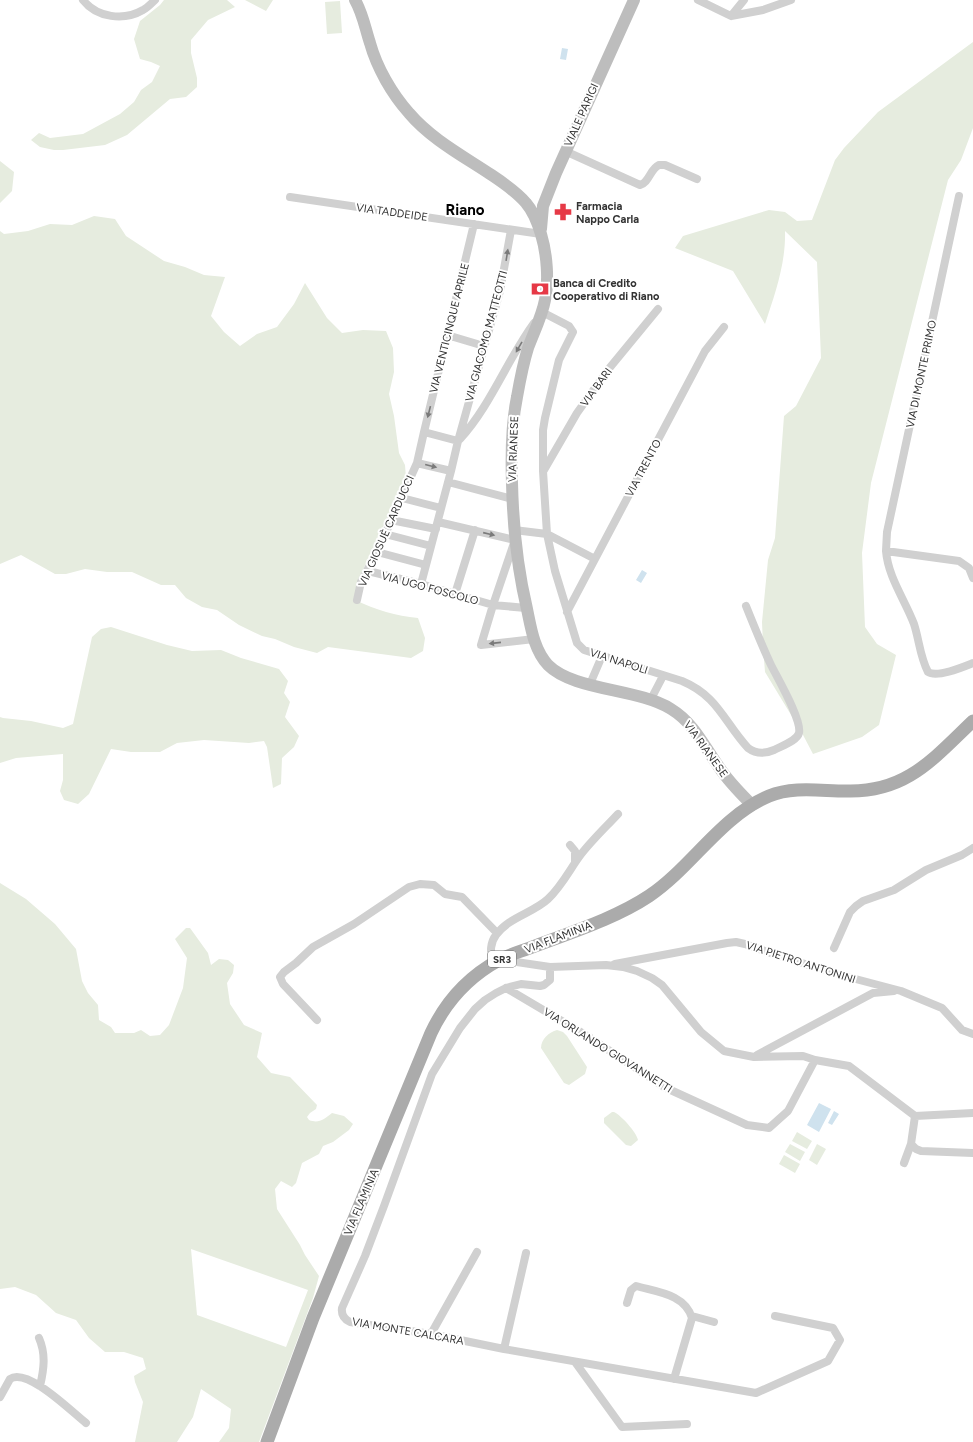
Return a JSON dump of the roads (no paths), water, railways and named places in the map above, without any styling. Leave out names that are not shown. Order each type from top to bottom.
[{"type":"main road","name":"VIA RIANESE","points":[[355,0],[363,16],[370,45],[377,63],[405,108],[418,123],[432,134],[519,196],[531,211],[541,234],[547,278],[546,296],[525,359],[513,417],[512,435],[512,499],[515,535],[526,608],[534,639],[543,657],[552,668],[568,677],[651,699],[675,711],[688,723],[703,741],[724,775],[752,805]]},
{"type":"main road","name":"VIALE PARIGI","points":[[541,234],[541,215],[543,206],[634,0]]},
{"type":"main road","name":"VIA FLAMINIA","points":[[267,1442],[310,1325],[431,1033],[441,1014],[454,995],[473,978],[496,962],[615,915],[642,901],[670,880],[736,816],[752,805],[770,796],[785,791],[860,791],[894,784],[908,778],[930,762],[973,722]]},
{"type":"street","points":[[83,0],[98,13],[114,16],[139,12],[147,8],[155,0]]},
{"type":"street","points":[[698,0],[731,16],[763,10],[791,0]]},
{"type":"street","points":[[731,16],[744,0]]},
{"type":"street","points":[[566,151],[640,185],[645,183],[653,170],[659,165],[665,165],[697,179]]},
{"type":"street","name":"VIA DI MONTE PRIMO","points":[[959,196],[887,532],[886,551],[887,561],[914,624],[924,662],[930,673],[935,674],[956,670],[973,663]]},
{"type":"street","name":"VIA TADDEIDE","points":[[290,198],[541,234]]},
{"type":"street","name":"VIA VENTICINQUE APRILE","points":[[417,463],[474,224]]},
{"type":"street","name":"VIA GIACOMO MATTEOTTI","points":[[421,584],[458,441],[500,291],[511,230]]},
{"type":"street","name":"VIA BARI","points":[[543,470],[577,413],[607,371],[658,309]]},
{"type":"street","points":[[424,432],[458,441],[479,416],[521,343],[541,313]]},
{"type":"street","name":"VIA NAPOLI","points":[[541,313],[569,326],[573,332],[560,360],[544,418],[543,470],[547,534],[555,571],[575,639],[579,646],[584,650],[687,683],[705,694],[718,708],[746,746],[752,751],[758,753],[770,752],[795,739],[799,734],[799,730],[794,711],[772,666],[746,606]]},
{"type":"street","name":"VIA TRENTO","points":[[567,612],[705,351],[724,327]]},
{"type":"street","points":[[447,335],[484,346]]},
{"type":"street","points":[[417,463],[451,471]]},
{"type":"street","name":"VIA GIOSUÈ CARDUCCI","points":[[357,600],[361,582],[368,572],[417,463]]},
{"type":"street","points":[[448,482],[512,499]]},
{"type":"street","points":[[402,498],[441,508]]},
{"type":"street","points":[[391,520],[515,535],[547,534],[596,559]]},
{"type":"street","points":[[455,594],[475,530]]},
{"type":"street","points":[[385,534],[431,546]]},
{"type":"street","points":[[492,605],[515,535]]},
{"type":"street","points":[[886,551],[959,561],[969,568],[973,578]]},
{"type":"street","points":[[377,552],[426,565]]},
{"type":"street","name":"VIA UGO FOSCOLO","points":[[368,572],[421,584],[492,605],[526,608]]},
{"type":"street","name":"VIA UGO FOSCOLO","points":[[492,605],[481,645],[534,639]]},
{"type":"street","points":[[590,684],[602,656]]},
{"type":"street","points":[[651,699],[663,676]]},
{"type":"street","points":[[550,967],[496,962],[491,945],[497,933],[509,923],[546,901],[559,887],[582,853],[618,814]]},
{"type":"street","points":[[570,845],[575,851],[574,865]]},
{"type":"street","points":[[834,948],[849,915],[856,906],[863,901],[894,890],[926,870],[962,855],[973,848]]},
{"type":"street","points":[[316,1020],[283,984],[280,977],[313,947],[354,924],[409,887],[420,884],[434,886],[445,894],[462,897],[497,933]]},
{"type":"street","name":"VIA PIETRO ANTONINI","points":[[550,967],[606,965],[736,942],[848,978],[901,991],[942,1008],[962,1030],[973,1034]]},
{"type":"street","name":"VIA PIETRO ANTONINI","points":[[606,965],[623,967],[637,971],[652,978],[662,985],[702,1032],[724,1051],[754,1056],[803,1056],[815,1060],[849,1066],[915,1116]]},
{"type":"street","name":"VIA MONTE CALCARA","points":[[550,967],[550,980],[544,985],[523,984],[506,988],[485,1000],[472,1012],[460,1028],[432,1074],[365,1256],[342,1308],[343,1316],[350,1322],[431,1334],[575,1362],[756,1393],[828,1361],[840,1340],[833,1328],[775,1316]]},
{"type":"street","name":"VIA ORLANDO GIOVANNETTI","points":[[506,988],[589,1037],[664,1087],[747,1124],[769,1128],[788,1111],[815,1060]]},
{"type":"street","name":"VIA PIETRO ANTONINI","points":[[754,1056],[873,993],[901,991]]},
{"type":"street","points":[[904,1163],[911,1144],[915,1116],[973,1113]]},
{"type":"street","points":[[911,1144],[916,1149],[921,1151],[973,1152]]},
{"type":"street","points":[[431,1334],[477,1252]]},
{"type":"street","points":[[504,1349],[526,1253]]},
{"type":"street","points":[[627,1303],[631,1290],[636,1286],[676,1297],[686,1305],[690,1311],[692,1318],[674,1379]]},
{"type":"street","points":[[692,1316],[714,1322]]},
{"type":"street","points":[[39,1338],[43,1349],[44,1361],[40,1386]]},
{"type":"street","points":[[575,1362],[622,1427],[687,1424]]},
{"type":"street","points":[[0,1397],[10,1379],[16,1376],[21,1377],[40,1386],[86,1423]]},
{"type":"water","points":[[562,48],[568,49],[566,60],[560,59]]},
{"type":"water","points":[[642,570],[647,573],[641,583],[636,580]]},
{"type":"water","points":[[819,1103],[831,1109],[819,1132],[807,1125]]},
{"type":"water","points":[[834,1111],[839,1114],[832,1125],[828,1123]]},
{"type":"place","name":"Farmacia Nappo Carla","points":[[563,212]]},
{"type":"place","name":"Banca di Credito Cooperativo di Riano","points":[[540,289]]},
{"type":"district","name":"Riano","points":[[465,210]]}]
